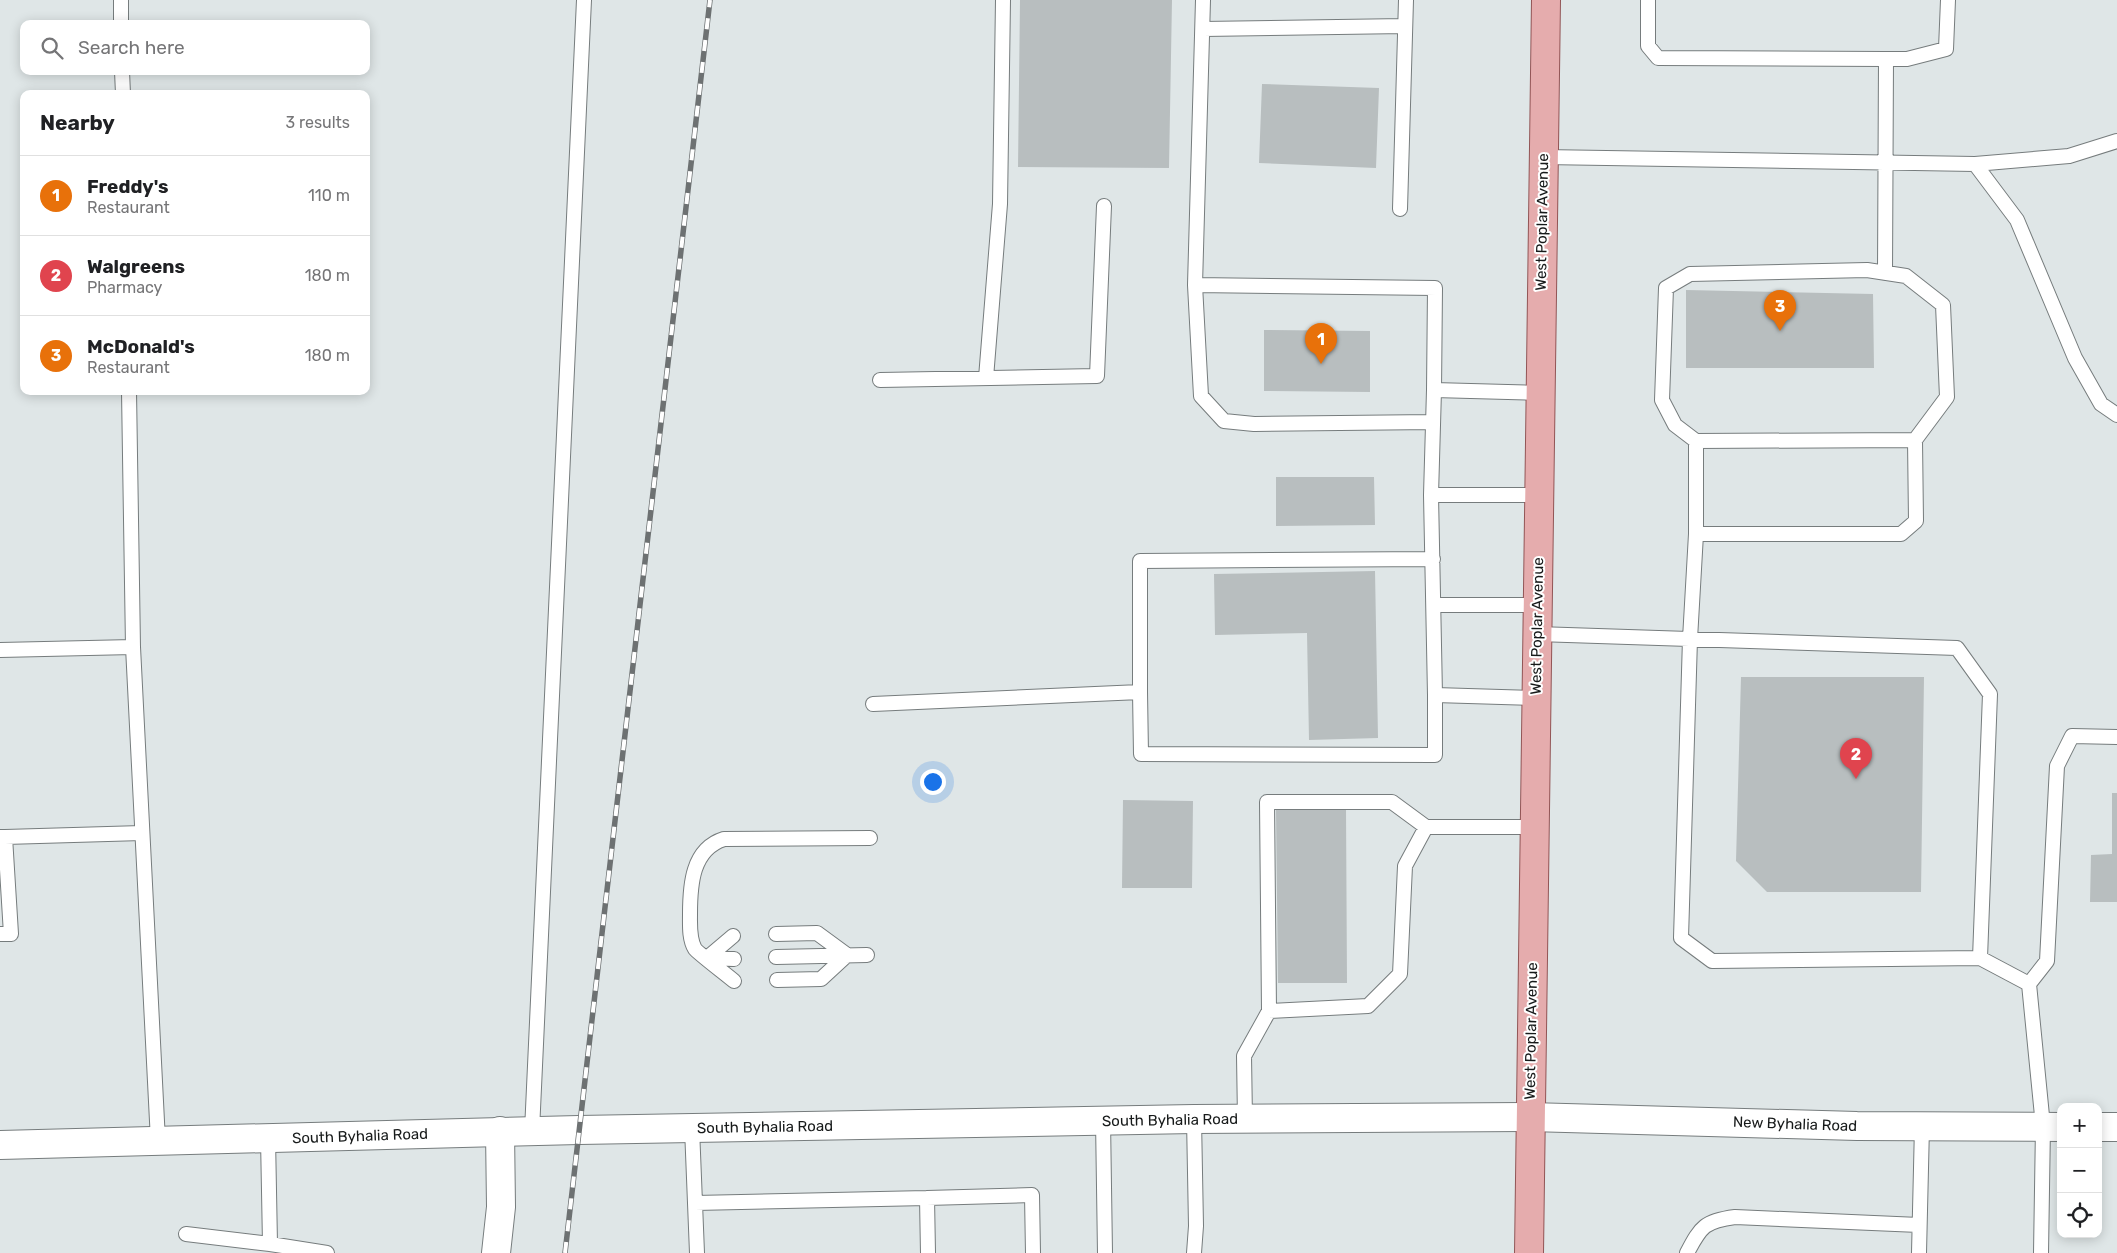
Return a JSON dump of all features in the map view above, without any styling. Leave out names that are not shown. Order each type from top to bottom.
[{"type":"main road","name":"West Poplar Avenue","points":[[1529,1253],[1546,0]]},
{"type":"main road","name":"South Byhalia Road","points":[[0,1145],[500,1131],[1103,1120],[1530,1117]]},
{"type":"main road","name":"New Byhalia Road","points":[[1530,1117],[1922,1126],[2052,1126]]},
{"type":"main road","points":[[2102,1127],[2117,1127]]},
{"type":"main road","points":[[496,1253],[501,1206],[500,1131]]},
{"type":"lane","points":[[121,0],[121,20]]},
{"type":"lane","points":[[532,1131],[584,0]]},
{"type":"lane","points":[[986,378],[1000,204],[1003,0]]},
{"type":"lane","points":[[1204,0],[1196,285],[1201,396],[1224,421],[1254,424],[1433,422]]},
{"type":"lane","points":[[1400,209],[1406,0]]},
{"type":"lane","points":[[1648,0],[1648,46],[1658,58],[1886,59],[1907,58],[1946,49],[1948,0]]},
{"type":"lane","points":[[1203,30],[1405,26]]},
{"type":"lane","points":[[1885,273],[1886,59]]},
{"type":"lane","points":[[122,75],[123,90]]},
{"type":"lane","points":[[1543,157],[1975,164],[2069,156],[2117,141]]},
{"type":"lane","points":[[1975,164],[2017,220],[2074,358],[2101,404],[2117,415]]},
{"type":"lane","points":[[880,380],[1097,376],[1104,206]]},
{"type":"lane","points":[[1696,534],[1901,534],[1916,521],[1915,440],[1947,397],[1943,306],[1906,276],[1867,270],[1690,274],[1666,288],[1662,400],[1675,425],[1696,441],[1915,440]]},
{"type":"lane","points":[[1196,285],[1435,288],[1431,494],[1433,559],[1434,605],[1435,755],[1141,754],[1140,561],[1433,559]]},
{"type":"lane","points":[[1434,390],[1540,393]]},
{"type":"lane","points":[[128,395],[133,647],[158,1141]]},
{"type":"lane","points":[[1696,441],[1696,534],[1690,639],[1681,938],[1712,961],[1980,958],[2029,984]]},
{"type":"lane","points":[[1431,494],[1539,494]]},
{"type":"lane","points":[[1434,605],[1537,605]]},
{"type":"lane","points":[[1537,634],[1956,648],[1990,694],[1980,958]]},
{"type":"lane","points":[[0,650],[133,647]]},
{"type":"lane","points":[[873,704],[1140,692]]},
{"type":"lane","points":[[1435,696],[1536,698]]},
{"type":"lane","points":[[2041,1253],[2052,1126],[2029,984],[2047,961],[2057,766],[2072,736],[2117,737]]},
{"type":"lane","points":[[1245,1119],[1244,1056],[1269,1011],[1268,802],[1392,802],[1426,827],[1534,827]]},
{"type":"lane","points":[[1269,1011],[1368,1006],[1400,974],[1405,866],[1426,827]]},
{"type":"lane","points":[[0,934],[11,934],[3,837],[142,833]]},
{"type":"lane","points":[[734,981],[695,949],[690,933],[690,889],[696,864],[704,852],[713,843],[724,839],[870,838]]},
{"type":"lane","points":[[776,934],[817,933],[847,955]]},
{"type":"lane","points":[[707,958],[733,936]]},
{"type":"lane","points":[[777,980],[821,980],[847,955]]},
{"type":"lane","points":[[776,957],[867,955]]},
{"type":"lane","points":[[707,958],[734,959]]},
{"type":"lane","points":[[1194,1119],[1196,1226],[1194,1253]]},
{"type":"lane","points":[[1103,1120],[1106,1253]]},
{"type":"lane","points":[[1919,1253],[1922,1126]]},
{"type":"lane","points":[[692,1128],[697,1253]]},
{"type":"lane","points":[[268,1138],[270,1244]]},
{"type":"lane","points":[[695,1203],[1032,1195],[1033,1253]]},
{"type":"lane","points":[[926,1198],[928,1253]]},
{"type":"lane","points":[[1687,1253],[1695,1236],[1712,1220],[1735,1217],[1919,1224]]},
{"type":"lane","points":[[186,1234],[327,1253]]},
{"type":"building","points":[[1020,0],[1172,0],[1169,168],[1018,167]]},
{"type":"building","points":[[1262,84],[1379,88],[1376,168],[1259,163]]},
{"type":"building","points":[[1686,290],[1873,294],[1874,368],[1686,368]]},
{"type":"building","points":[[1264,330],[1370,331],[1370,392],[1264,391]]},
{"type":"building","points":[[1276,477],[1374,477],[1375,525],[1276,526]]},
{"type":"building","points":[[1375,571],[1378,738],[1309,740],[1307,633],[1215,635],[1214,574]]},
{"type":"building","points":[[1741,677],[1924,677],[1921,892],[1767,892],[1736,861]]},
{"type":"building","points":[[2112,793],[2117,793],[2117,902],[2090,902],[2091,855],[2112,854]]},
{"type":"building","points":[[1123,800],[1193,801],[1192,888],[1122,888]]},
{"type":"building","points":[[1346,809],[1347,983],[1278,983],[1276,810]]},
{"type":"railway","points":[[565,1253],[710,0]]},
{"type":"place","name":"McDonald's","points":[[1780,331]]},
{"type":"place","name":"Freddy's","points":[[1321,364]]},
{"type":"place","name":"Walgreens","points":[[1856,779]]}]
